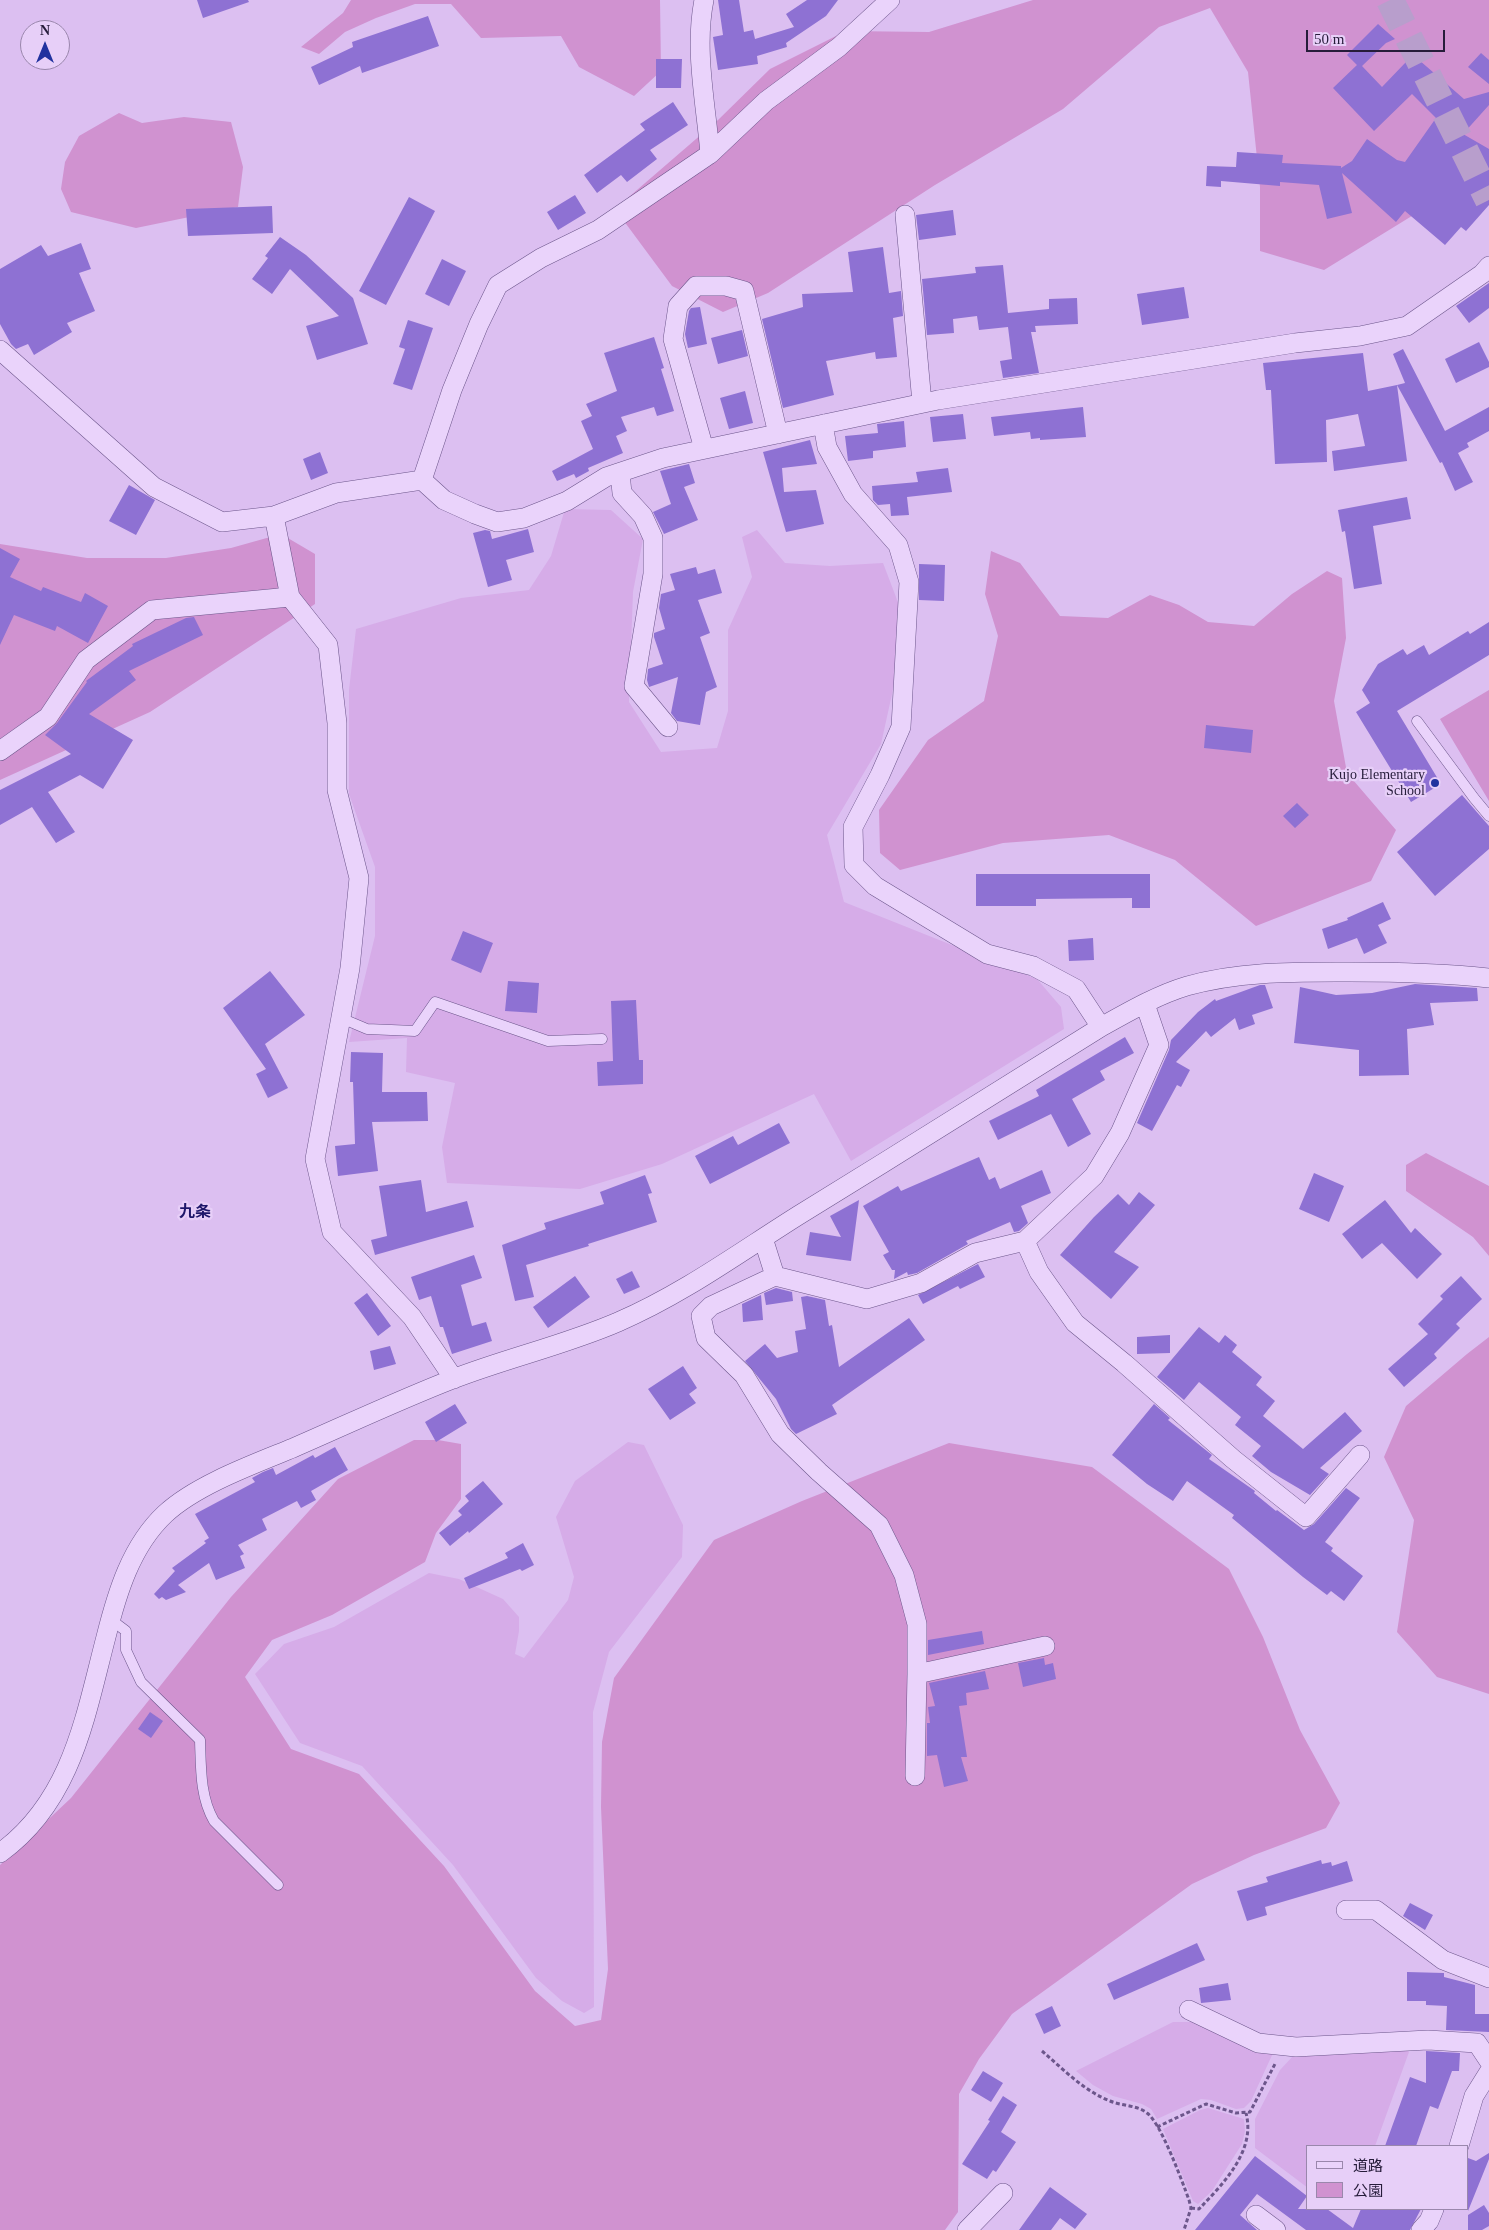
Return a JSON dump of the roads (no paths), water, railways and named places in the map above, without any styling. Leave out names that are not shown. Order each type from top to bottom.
[{"type":"street","points":[[704,0],[701,17],[700,54],[710,154]]},
{"type":"street","points":[[422,480],[452,390],[479,324],[498,285],[541,258],[598,230],[710,154],[766,101],[839,46],[890,0]]},
{"type":"street","points":[[905,215],[922,404]]},
{"type":"street","points":[[422,480],[444,500],[497,522],[524,518],[567,501],[606,477],[663,458],[704,449],[922,404],[1295,343],[1360,336],[1406,326],[1482,274],[1489,266]]},
{"type":"street","points":[[704,449],[673,339],[678,306],[696,286],[726,286],[744,291],[778,434]]},
{"type":"street","points":[[0,350],[154,487],[222,522],[274,516],[336,493],[422,480]]},
{"type":"street","points":[[823,424],[827,447],[854,494],[898,545],[909,582],[901,727],[880,776],[854,827],[854,865],[875,886],[986,954],[1033,966],[1076,989],[1101,1027]]},
{"type":"street","points":[[620,472],[622,493],[642,516],[653,538],[653,574],[634,686],[668,727]]},
{"type":"street","points":[[274,516],[290,598],[328,645],[337,723],[337,790],[359,878],[350,968],[315,1159],[332,1232],[412,1317],[454,1379]]},
{"type":"street","points":[[0,751],[48,717],[86,660],[152,610],[290,598]]},
{"type":"street","points":[[0,1853],[20,1838],[57,1792],[69,1766],[86,1716],[110,1619],[122,1580],[140,1546],[164,1515],[192,1494],[270,1458],[454,1379],[618,1322],[688,1287],[763,1238],[1101,1027],[1145,1004],[1185,987],[1226,977],[1265,972],[1448,974],[1489,978]]},
{"type":"street","points":[[915,1776],[917,1624],[904,1575],[878,1524],[819,1472],[780,1434],[744,1375],[706,1338],[701,1316],[711,1306],[775,1276],[867,1299],[921,1283],[975,1253],[1025,1241],[1094,1176],[1120,1133],[1159,1045],[1145,1004]]},
{"type":"street","points":[[763,1238],[775,1276]]},
{"type":"street","points":[[1025,1241],[1039,1272],[1074,1323],[1124,1363],[1233,1458],[1306,1516],[1360,1455]]},
{"type":"street","points":[[917,1674],[1045,1646]]},
{"type":"street","points":[[1346,1910],[1376,1910],[1443,1960],[1489,1978]]},
{"type":"street","points":[[1189,2010],[1258,2043],[1284,2046],[1428,2040],[1477,2043],[1489,2061]]},
{"type":"street","points":[[1459,2145],[1474,2096],[1489,2072]]},
{"type":"street","points":[[967,2230],[1003,2193]]},
{"type":"street","points":[[1421,2230],[1429,2221],[1434,2210]]},
{"type":"street","points":[[1256,2215],[1276,2230]]},
{"type":"lane","points":[[1417,721],[1489,816]]},
{"type":"lane","points":[[341,1018],[367,1029],[415,1031],[435,1002],[548,1041],[602,1039]]},
{"type":"lane","points":[[110,1619],[126,1631],[126,1650],[141,1682],[200,1740],[201,1778],[208,1810],[214,1821],[278,1885]]},
{"type":"tunnel","points":[[1390,0],[1489,200]]},
{"type":"place","name":"Kujo Elementary School","points":[[1435,783]]},
{"type":"district","name":"九条","points":[[195,1213]]}]
